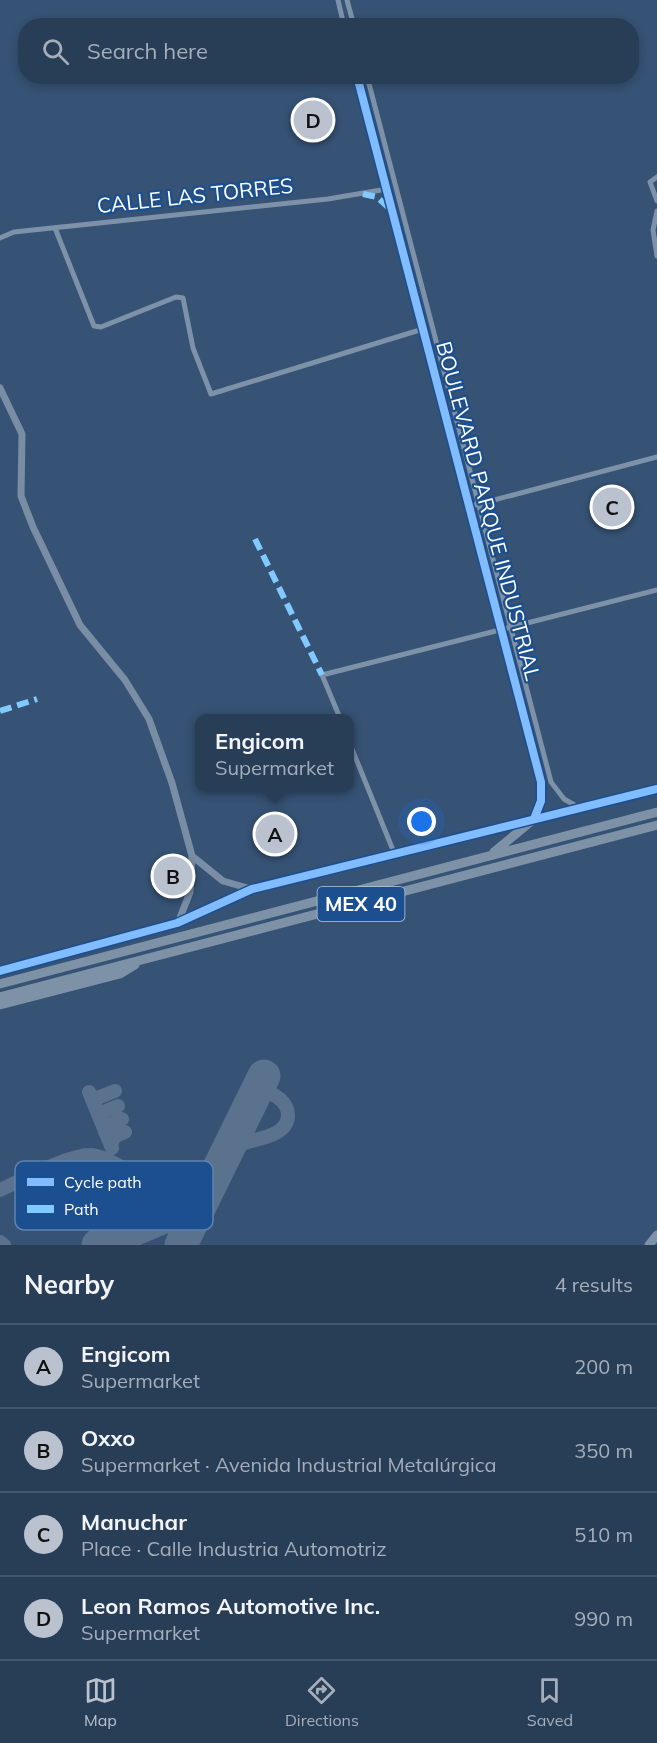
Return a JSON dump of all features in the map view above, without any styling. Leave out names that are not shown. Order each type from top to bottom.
[{"type":"highway","name":"MEX 40","points":[[0,985],[657,812]]},
{"type":"highway","points":[[489,855],[517,835],[534,819]]},
{"type":"highway","points":[[514,824],[517,835]]},
{"type":"highway","name":"MEX 40","points":[[0,996],[139,962],[656,826]]},
{"type":"highway","points":[[0,1005],[120,974],[139,962]]},
{"type":"highway","points":[[649,1245],[657,1235]]},
{"type":"street","points":[[338,0],[342,18]]},
{"type":"street","points":[[347,0],[352,18]]},
{"type":"street","name":"BOULEVARD PARQUE INDUSTRIAL","points":[[359,84],[538,774],[542,794],[534,819]]},
{"type":"street","points":[[368,84],[548,772],[554,788],[578,807]]},
{"type":"street","points":[[361,92],[370,90]]},
{"type":"street","points":[[657,177],[652,179],[650,184],[657,201]]},
{"type":"street","name":"CALLE LAS TORRES","points":[[0,238],[8,233],[328,199],[395,188]]},
{"type":"street","points":[[657,211],[652,234],[657,256]]},
{"type":"street","points":[[55,228],[94,326],[100,327],[176,297],[185,300],[191,342],[211,394],[430,327]]},
{"type":"street","points":[[0,388],[22,434],[23,504],[80,624],[125,680],[149,720],[171,781],[192,856],[190,892],[177,923]]},
{"type":"street","points":[[468,507],[657,458]]},
{"type":"street","points":[[338,714],[322,675],[657,590]]},
{"type":"street","points":[[522,707],[531,705]]},
{"type":"street","points":[[530,741],[539,739]]},
{"type":"street","points":[[354,754],[395,855]]},
{"type":"street","points":[[538,774],[548,772]]},
{"type":"street","points":[[0,971],[177,923],[252,889],[657,789]]},
{"type":"street","points":[[192,856],[223,881],[252,889]]},
{"type":"taxiway","points":[[222,1162],[232,1148],[267,1137],[282,1129],[286,1123],[287,1109],[282,1101],[258,1087]]},
{"type":"taxiway","points":[[94,1104],[97,1098],[115,1091]]},
{"type":"taxiway","points":[[89,1092],[112,1148]]},
{"type":"taxiway","points":[[100,1118],[103,1112],[118,1106]]},
{"type":"taxiway","points":[[105,1132],[109,1125],[122,1119]]},
{"type":"taxiway","points":[[111,1145],[114,1137],[125,1132]]},
{"type":"taxiway","points":[[65,1161],[90,1155],[110,1161]]},
{"type":"taxiway","points":[[0,1190],[15,1183]]},
{"type":"taxiway","points":[[176,1230],[180,1245]]},
{"type":"taxiway","points":[[183,1242],[186,1230]]},
{"type":"taxiway","points":[[0,1242],[4,1245]]},
{"type":"runway","points":[[213,1180],[264,1076]]},
{"type":"runway","points":[[98,1245],[133,1230]]},
{"type":"runway","points":[[181,1245],[188,1230]]},
{"type":"marked path","points":[[363,194],[377,197],[389,208]]},
{"type":"marked path","points":[[255,539],[322,675]]},
{"type":"marked path","points":[[0,711],[37,699]]},
{"type":"cycle path","points":[[359,84],[541,782],[541,801],[534,819]]},
{"type":"cycle path","points":[[0,971],[177,923],[252,889],[657,789]]},
{"type":"place","name":"Leon Ramos Automotive Inc.","points":[[313,120]]},
{"type":"place","name":"Manuchar","points":[[612,507]]},
{"type":"place","name":"Engicom","points":[[275,834]]},
{"type":"place","name":"Oxxo","points":[[173,876]]}]
